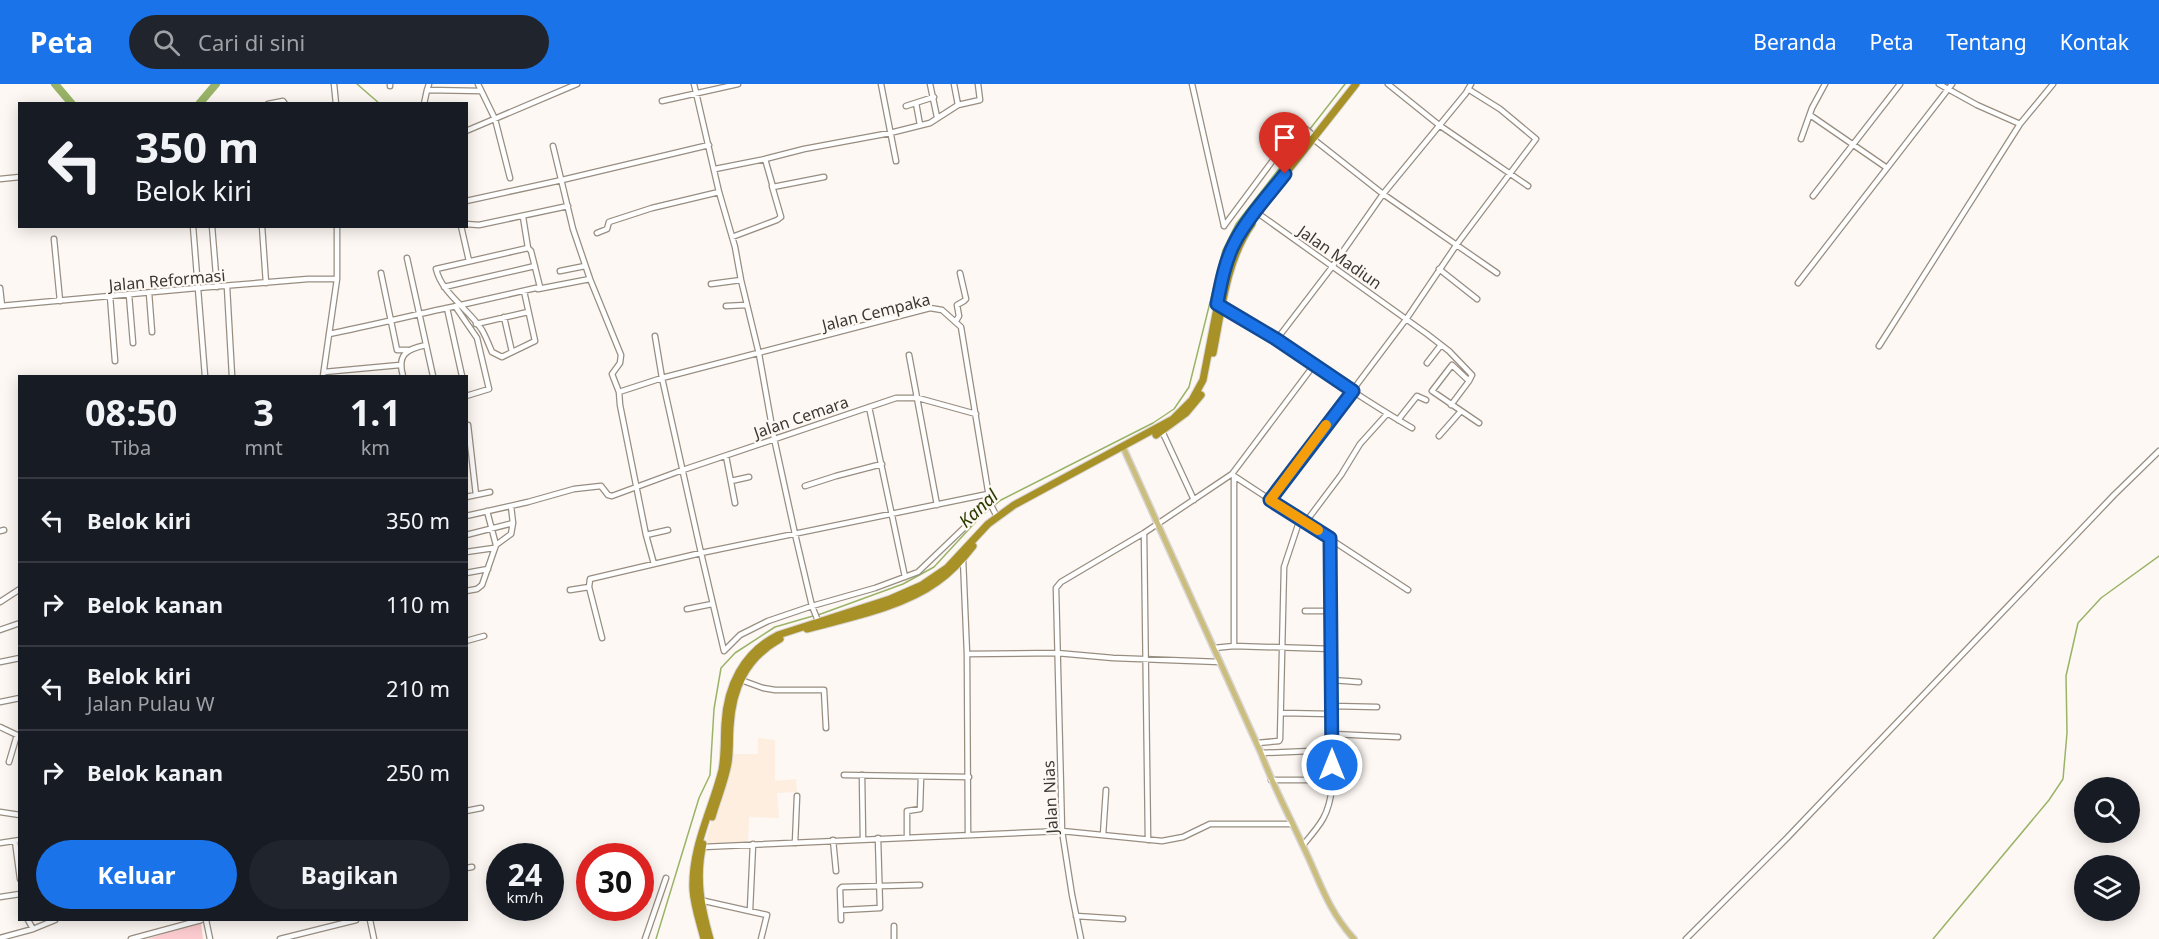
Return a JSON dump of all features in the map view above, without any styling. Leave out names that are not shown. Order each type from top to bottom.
[{"type":"highway","points":[[1219,309],[1236,253],[1246,234],[1358,84]]},
{"type":"highway","points":[[710,939],[696,885],[703,847],[727,771],[732,709],[741,680],[749,665],[768,645],[922,585],[947,568],[997,516],[1023,500],[1162,431],[1186,413],[1203,392],[1211,366],[1227,262],[1242,231],[1316,139]]},
{"type":"highway","points":[[704,939],[695,901],[698,847],[724,761],[726,714],[735,678],[747,659],[765,642],[778,635],[818,620],[838,618],[892,604],[925,590],[938,582],[991,528],[1016,509],[1124,449],[1173,418],[1192,400],[1203,380],[1215,332]]},
{"type":"main road","points":[[1124,449],[1262,753],[1271,780],[1291,824],[1303,845],[1331,909],[1352,937]]},
{"type":"street","points":[[334,84],[336,102]]},
{"type":"street","points":[[478,84],[495,119],[510,178]]},
{"type":"street","points":[[468,130],[577,84]]},
{"type":"street","points":[[694,84],[759,354],[795,534],[818,620]]},
{"type":"street","points":[[662,101],[738,84]]},
{"type":"street","points":[[881,84],[896,161]]},
{"type":"street","points":[[930,84],[937,117]]},
{"type":"street","points":[[954,84],[958,105]]},
{"type":"street","points":[[715,169],[930,123],[958,105],[981,100],[978,84]]},
{"type":"street","points":[[1192,84],[1224,226],[1300,124],[1383,194],[1497,273]]},
{"type":"street","points":[[1388,84],[1439,124],[1528,186]]},
{"type":"street","points":[[1801,139],[1825,84]]},
{"type":"street","points":[[1813,196],[1900,84]]},
{"type":"street","points":[[1939,84],[1977,105],[2020,124]]},
{"type":"street","points":[[1798,283],[1952,84]]},
{"type":"street","points":[[1879,346],[2020,124],[2053,84]]},
{"type":"street","points":[[1270,500],[1407,318],[1457,244],[1536,139],[1470,86],[1383,194],[1332,267],[1276,339]]},
{"type":"street","points":[[424,102],[428,87],[482,91]]},
{"type":"street","points":[[906,106],[934,97]]},
{"type":"street","points":[[916,103],[920,125]]},
{"type":"street","points":[[1810,115],[1887,168]]},
{"type":"street","points":[[468,201],[709,145]]},
{"type":"street","points":[[553,146],[573,229],[585,266],[621,355],[620,363],[612,374],[619,393],[646,535],[654,564]]},
{"type":"street","points":[[732,237],[781,217],[765,159]]},
{"type":"street","points":[[0,179],[18,177]]},
{"type":"street","points":[[772,186],[777,187],[824,177]]},
{"type":"street","points":[[597,233],[606,229],[612,221],[719,192]]},
{"type":"street","points":[[468,224],[479,225],[568,206]]},
{"type":"street","name":"Jalan Madiun","points":[[1259,214],[1407,318],[1441,345],[1472,375],[1469,381]]},
{"type":"street","points":[[523,217],[528,248],[531,251],[540,286],[538,289]]},
{"type":"street","points":[[193,228],[205,375]]},
{"type":"street","points":[[212,228],[217,287]]},
{"type":"street","points":[[262,228],[266,283]]},
{"type":"street","points":[[338,228],[337,279],[323,374],[400,365]]},
{"type":"street","points":[[461,228],[469,261]]},
{"type":"street","points":[[54,239],[60,301]]},
{"type":"street","points":[[524,291],[535,343],[502,357],[494,354],[481,329],[444,287],[436,269],[528,248]]},
{"type":"street","points":[[407,258],[433,375]]},
{"type":"street","points":[[444,287],[535,266]]},
{"type":"street","points":[[560,271],[585,266]]},
{"type":"street","points":[[1439,269],[1477,299]]},
{"type":"street","points":[[381,273],[397,350],[408,350],[426,345]]},
{"type":"street","points":[[960,273],[966,298],[957,305],[959,316],[956,321],[962,330],[988,494],[997,516]]},
{"type":"street","name":"Jalan Reformasi","points":[[1,306],[197,288],[337,279]]},
{"type":"street","points":[[329,334],[524,291],[590,279]]},
{"type":"street","points":[[711,284],[741,280]]},
{"type":"street","points":[[227,287],[232,375]]},
{"type":"street","points":[[0,288],[1,306]]},
{"type":"street","points":[[149,293],[152,332]]},
{"type":"street","points":[[129,295],[133,343]]},
{"type":"street","points":[[110,296],[115,361]]},
{"type":"street","points":[[726,306],[746,305]]},
{"type":"street","points":[[454,306],[477,338],[489,389],[468,395]]},
{"type":"street","points":[[447,308],[462,375]]},
{"type":"street","name":"Jalan Cempaka","points":[[619,393],[662,378],[930,308],[942,309],[956,321]]},
{"type":"street","points":[[1219,309],[1276,339],[1387,414],[1412,428]]},
{"type":"street","points":[[476,324],[528,312]]},
{"type":"street","points":[[504,317],[512,352]]},
{"type":"street","points":[[655,336],[700,553],[725,652],[740,635],[751,629],[905,577],[923,568],[991,504]]},
{"type":"street","points":[[1426,363],[1441,345]]},
{"type":"street","points":[[404,375],[400,365],[408,350]]},
{"type":"street","points":[[909,355],[937,505]]},
{"type":"street","points":[[1148,840],[1144,533],[1233,475],[1314,365]]},
{"type":"street","points":[[1451,405],[1469,381],[1452,365],[1432,391],[1451,405],[1479,423]]},
{"type":"street","points":[[1398,420],[1417,396],[1426,400]]},
{"type":"street","name":"Jalan Cemara","points":[[511,506],[574,489],[601,486],[608,495],[612,496],[774,438],[896,398],[918,398],[976,414]]},
{"type":"street","points":[[869,407],[905,577]]},
{"type":"street","points":[[1439,436],[1461,411]]},
{"type":"street","points":[[1305,523],[1341,475],[1360,444],[1387,414]]},
{"type":"street","points":[[468,425],[476,495]]},
{"type":"street","points":[[1162,431],[1194,500]]},
{"type":"street","points":[[1686,939],[1787,838],[2159,451]]},
{"type":"street","points":[[726,456],[735,503]]},
{"type":"street","points":[[805,486],[882,464]]},
{"type":"street","points":[[1233,475],[1408,590]]},
{"type":"street","points":[[1233,475],[1234,646]]},
{"type":"street","points":[[731,481],[749,477]]},
{"type":"street","points":[[468,497],[490,492]]},
{"type":"street","points":[[602,638],[589,587],[590,579],[700,553],[988,494]]},
{"type":"street","points":[[468,516],[511,506],[513,524],[511,534],[495,546],[468,552]]},
{"type":"street","points":[[468,590],[480,586],[495,546],[487,511]]},
{"type":"street","points":[[1257,743],[1280,741],[1284,567],[1300,519]]},
{"type":"street","points":[[468,534],[513,524]]},
{"type":"street","points":[[646,535],[668,530]]},
{"type":"street","name":"Jalan Nias","points":[[1081,939],[1062,831],[1056,588],[1144,533]]},
{"type":"street","points":[[1303,845],[1322,823],[1331,797],[1333,649],[1330,538]]},
{"type":"street","points":[[963,559],[967,654],[968,834]]},
{"type":"street","points":[[468,573],[488,568]]},
{"type":"street","points":[[570,590],[589,587]]},
{"type":"street","points":[[0,602],[18,590]]},
{"type":"street","points":[[687,609],[712,604]]},
{"type":"street","points":[[1305,611],[1331,611]]},
{"type":"street","points":[[0,630],[18,624]]},
{"type":"street","points":[[468,640],[484,636]]},
{"type":"street","points":[[1214,648],[1234,646],[1333,649]]},
{"type":"street","points":[[967,654],[1057,653],[1220,662]]},
{"type":"street","points":[[0,662],[18,658]]},
{"type":"street","points":[[741,680],[775,690],[824,690],[826,728]]},
{"type":"street","points":[[1332,680],[1359,682]]},
{"type":"street","points":[[0,702],[18,698]]},
{"type":"street","points":[[1332,706],[1377,707]]},
{"type":"street","points":[[1282,713],[1332,714]]},
{"type":"street","points":[[0,728],[18,736],[9,762]]},
{"type":"street","points":[[1332,734],[1398,737]]},
{"type":"street","points":[[1262,753],[1311,751]]},
{"type":"street","points":[[844,775],[969,777]]},
{"type":"street","points":[[862,775],[863,839]]},
{"type":"street","points":[[907,837],[907,811],[920,809],[921,777]]},
{"type":"street","points":[[1271,780],[1332,780]]},
{"type":"street","points":[[1103,836],[1106,790]]},
{"type":"street","points":[[795,843],[797,796]]},
{"type":"street","points":[[468,811],[481,808]]},
{"type":"street","points":[[0,812],[18,815]]},
{"type":"street","points":[[703,847],[1062,831],[1148,840],[1173,840],[1210,824],[1291,824]]},
{"type":"street","points":[[842,910],[879,909],[878,838]]},
{"type":"street","points":[[833,840],[836,871]]},
{"type":"street","points":[[0,843],[17,841]]},
{"type":"street","points":[[750,910],[753,844]]},
{"type":"street","points":[[645,939],[666,878]]},
{"type":"street","points":[[841,920],[841,888],[920,885]]},
{"type":"street","points":[[0,897],[18,894]]},
{"type":"street","points":[[700,900],[750,910],[767,916],[760,939]]},
{"type":"street","points":[[1076,916],[1123,919]]},
{"type":"street","points":[[29,921],[33,929]]},
{"type":"street","points":[[0,938],[53,921]]},
{"type":"street","points":[[131,939],[197,921]]},
{"type":"street","points":[[206,921],[210,939]]},
{"type":"street","points":[[280,939],[352,921]]},
{"type":"street","points":[[370,921],[374,939]]},
{"type":"street","points":[[894,926],[894,939]]},
{"type":"shaded area","points":[[758,738],[775,740],[775,781],[796,779],[797,792],[777,793],[779,818],[749,817],[748,840],[743,843],[709,844],[706,840],[731,754],[758,754]]},
{"type":"shaded area","points":[[201,922],[203,939],[147,939]]},
{"type":"waterway","points":[[55,84],[70,102]]},
{"type":"waterway","points":[[201,102],[216,84]]},
{"type":"waterway","points":[[357,84],[378,102]]},
{"type":"waterway","name":"Kanal","points":[[818,615],[903,584],[934,567],[982,515],[1001,500],[1153,423],[1174,409],[1189,387],[1223,250],[1236,224],[1345,84]]},
{"type":"waterway","points":[[1933,939],[2049,800],[2063,779],[2067,733],[2066,676],[2078,623],[2101,598],[2159,556]]},
{"type":"waterway","name":"Kanal","points":[[656,939],[699,798],[710,775],[714,709],[721,668],[735,653],[775,627],[813,616]]},
{"type":"slow traffic","points":[[1318,530],[1270,500],[1326,425]]},
{"type":"route","points":[[1285,174],[1234,244],[1222,277],[1217,304],[1276,339],[1353,391],[1270,500],[1330,538],[1333,649],[1332,765]]}]
